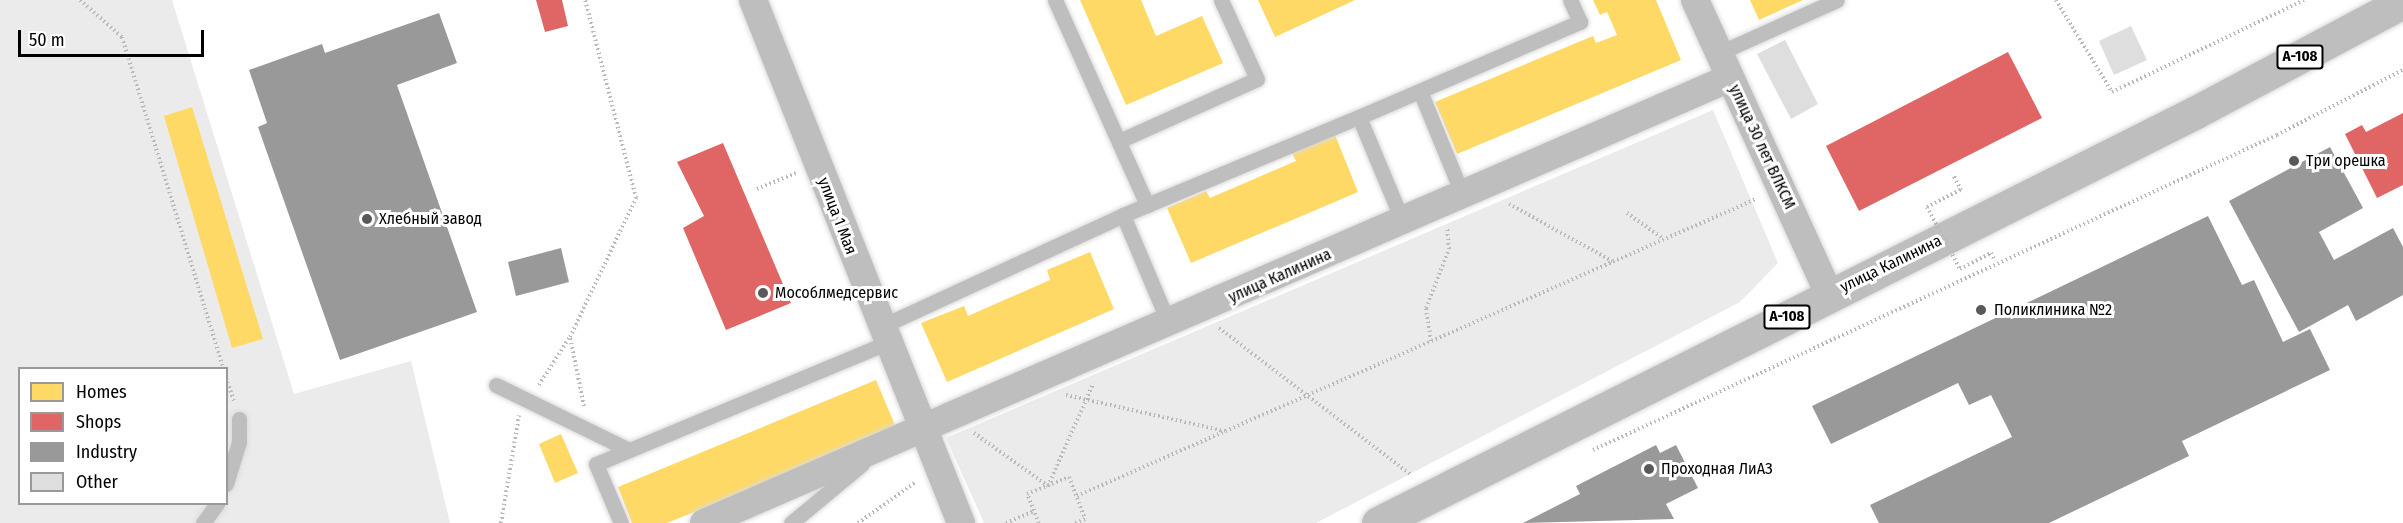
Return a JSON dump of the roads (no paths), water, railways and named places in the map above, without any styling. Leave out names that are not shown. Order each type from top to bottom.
[{"type":"highway","name":"улица Калинина","points":[[1378,523],[1829,294],[2196,112],[2403,2]]},
{"type":"street","name":"улица 1 Мая","points":[[753,0],[921,432]]},
{"type":"street","name":"улица 30 лет ВЛКСМ","points":[[1695,0],[1829,294]]},
{"type":"street","name":"улица Калинина","points":[[704,523],[876,453],[1730,78]]},
{"type":"street","points":[[921,432],[961,523]]},
{"type":"lane","points":[[1055,0],[1147,205]]},
{"type":"lane","points":[[1119,141],[1257,79],[1221,0]]},
{"type":"lane","points":[[621,523],[596,464],[883,335],[1124,215],[1580,22],[1570,0]]},
{"type":"lane","points":[[1719,53],[1837,0]]},
{"type":"lane","points":[[1420,91],[1463,196]]},
{"type":"lane","points":[[1359,117],[1402,222]]},
{"type":"lane","points":[[1124,215],[1169,324]]},
{"type":"lane","points":[[496,385],[629,450]]},
{"type":"lane","points":[[228,478],[239,442],[239,419]]},
{"type":"lane","points":[[791,523],[876,453]]},
{"type":"lane","points":[[203,523],[214,512]]},
{"type":"place","name":"Три орешка","points":[[2294,161]]},
{"type":"place","name":"Хлебный завод","points":[[367,219]]},
{"type":"place","name":"Мособлмедсервис","points":[[763,293]]},
{"type":"place","name":"Поликлиника №2","points":[[1981,310]]},
{"type":"place","name":"Проходная ЛиАЗ","points":[[1649,469]]}]
